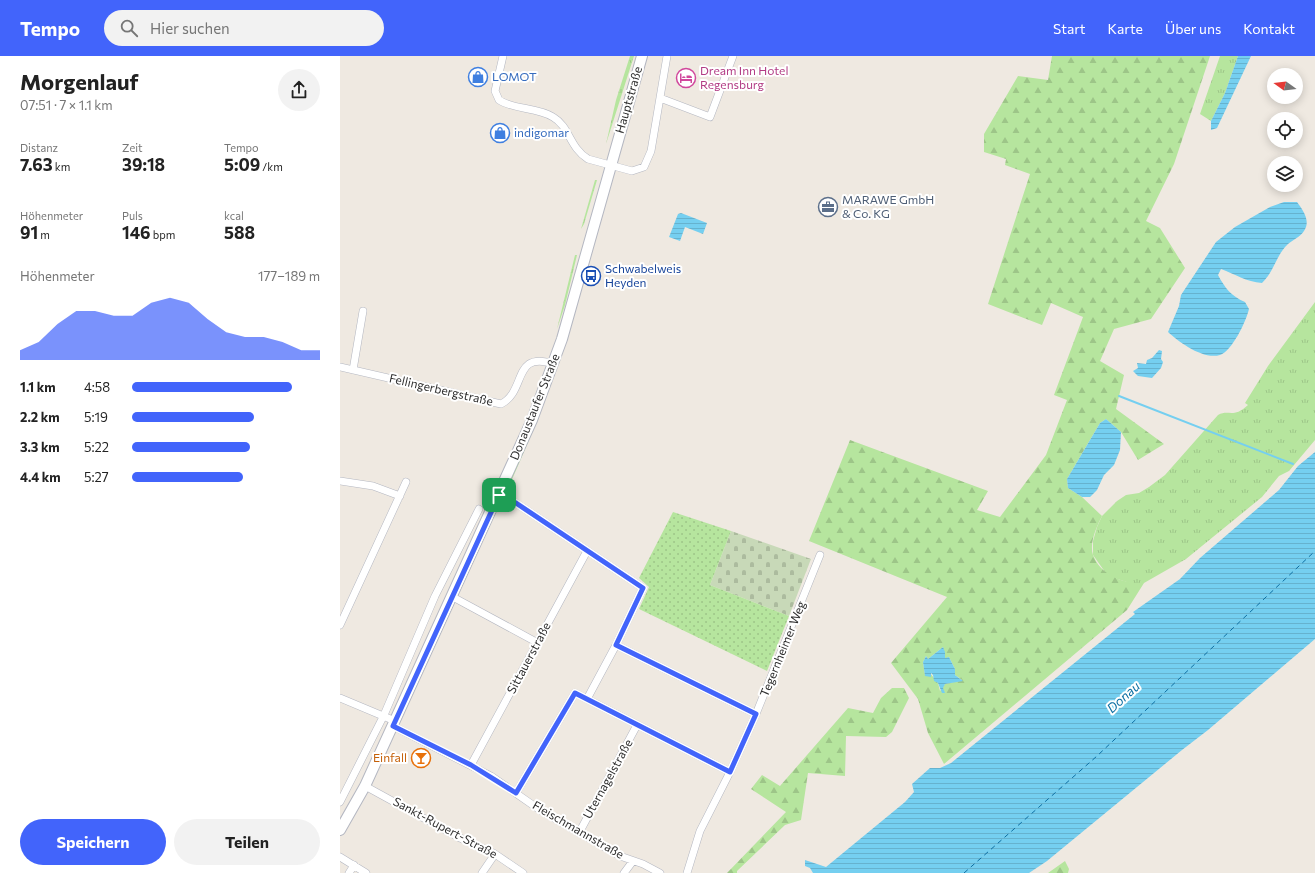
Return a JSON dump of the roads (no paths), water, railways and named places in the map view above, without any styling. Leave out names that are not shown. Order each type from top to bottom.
[{"type":"main road","name":"Hauptstraße","points":[[617,145],[642,56]]},
{"type":"main road","name":"Donaustaufer Straße","points":[[340,830],[365,786],[532,420],[554,364],[617,145]]},
{"type":"street","points":[[503,56],[495,90],[499,100],[551,116],[564,127],[574,146],[582,155],[588,159],[632,171],[644,167],[651,151],[667,56]]},
{"type":"street","points":[[660,98],[710,117],[733,56]]},
{"type":"street","points":[[353,370],[363,311]]},
{"type":"street","name":"Fellingerbergstraße","points":[[340,367],[501,404],[511,396],[526,365],[538,360],[554,364]]},
{"type":"street","points":[[340,481],[373,486],[400,496]]},
{"type":"street","points":[[340,625],[406,482]]},
{"type":"street","points":[[499,495],[516,503],[643,588],[616,645],[587,699]]},
{"type":"street","points":[[340,802],[349,788],[384,715],[436,596],[479,510]]},
{"type":"street","name":"Sittauerstraße","points":[[471,765],[587,551]]},
{"type":"street","name":"Tegernheimer Weg","points":[[687,873],[700,831],[730,772],[756,714],[820,556]]},
{"type":"street","points":[[451,596],[538,643]]},
{"type":"street","points":[[616,645],[756,714]]},
{"type":"street","points":[[516,793],[575,693],[730,772]]},
{"type":"street","name":"Fleischmannstraße","points":[[340,698],[384,715],[394,723],[471,765],[579,833],[620,856],[643,864],[660,873]]},
{"type":"street","name":"Uternagelstraße","points":[[579,833],[637,725]]},
{"type":"street","name":"Sankt-Rupert-Straße","points":[[365,786],[458,837],[495,854],[523,873]]},
{"type":"street","points":[[482,873],[495,854]]},
{"type":"street","points":[[340,857],[366,873]]},
{"type":"street","points":[[624,873],[633,861]]},
{"type":"street","points":[[349,873],[354,865]]},
{"type":"water","points":[[1238,56],[1251,56],[1217,128],[1211,130],[1211,121],[1225,93]]},
{"type":"water","points":[[1284,202],[1297,202],[1306,217],[1307,224],[1301,235],[1284,248],[1266,279],[1262,283],[1256,282],[1221,269],[1218,275],[1229,291],[1245,302],[1249,309],[1242,328],[1229,348],[1220,355],[1206,355],[1199,353],[1185,345],[1168,332],[1179,306],[1181,295],[1216,242],[1235,227],[1270,207]]},
{"type":"water","points":[[681,213],[707,223],[703,234],[685,227],[680,241],[669,237],[678,214]]},
{"type":"water","points":[[1159,350],[1162,351],[1161,359],[1163,362],[1161,368],[1152,378],[1138,376],[1133,371],[1138,368],[1137,363],[1146,364],[1147,360],[1152,358]]},
{"type":"water","points":[[1106,419],[1121,432],[1120,450],[1114,465],[1104,475],[1097,490],[1090,497],[1082,497],[1068,488],[1067,479],[1100,423]]},
{"type":"water","name":"Donau","points":[[1315,452],[1315,639],[1208,730],[1047,861],[1029,873],[813,873],[810,868],[805,866],[805,860],[826,867],[905,802],[914,792],[912,784],[930,768],[940,768],[951,763],[1135,614],[1133,612],[1180,579],[1200,558],[1279,490],[1298,466]]},
{"type":"water","points":[[943,647],[945,658],[949,657],[955,669],[955,675],[963,681],[945,684],[943,688],[945,693],[942,693],[938,683],[934,681],[931,673],[931,677],[925,676],[923,662],[926,656],[928,659]]},
{"type":"waterway","points":[[1119,396],[1293,464]]},
{"type":"place","name":"LOMOT","points":[[478,77]]},
{"type":"place","name":"Dream Inn Hotel Regensburg","points":[[686,78]]},
{"type":"place","name":"indigomar","points":[[500,133]]},
{"type":"place","name":"MARAWE GmbH & Co. KG","points":[[828,207]]},
{"type":"place","name":"Schwabelweis Heyden","points":[[591,276]]},
{"type":"place","name":"Einfall","points":[[421,758]]}]
